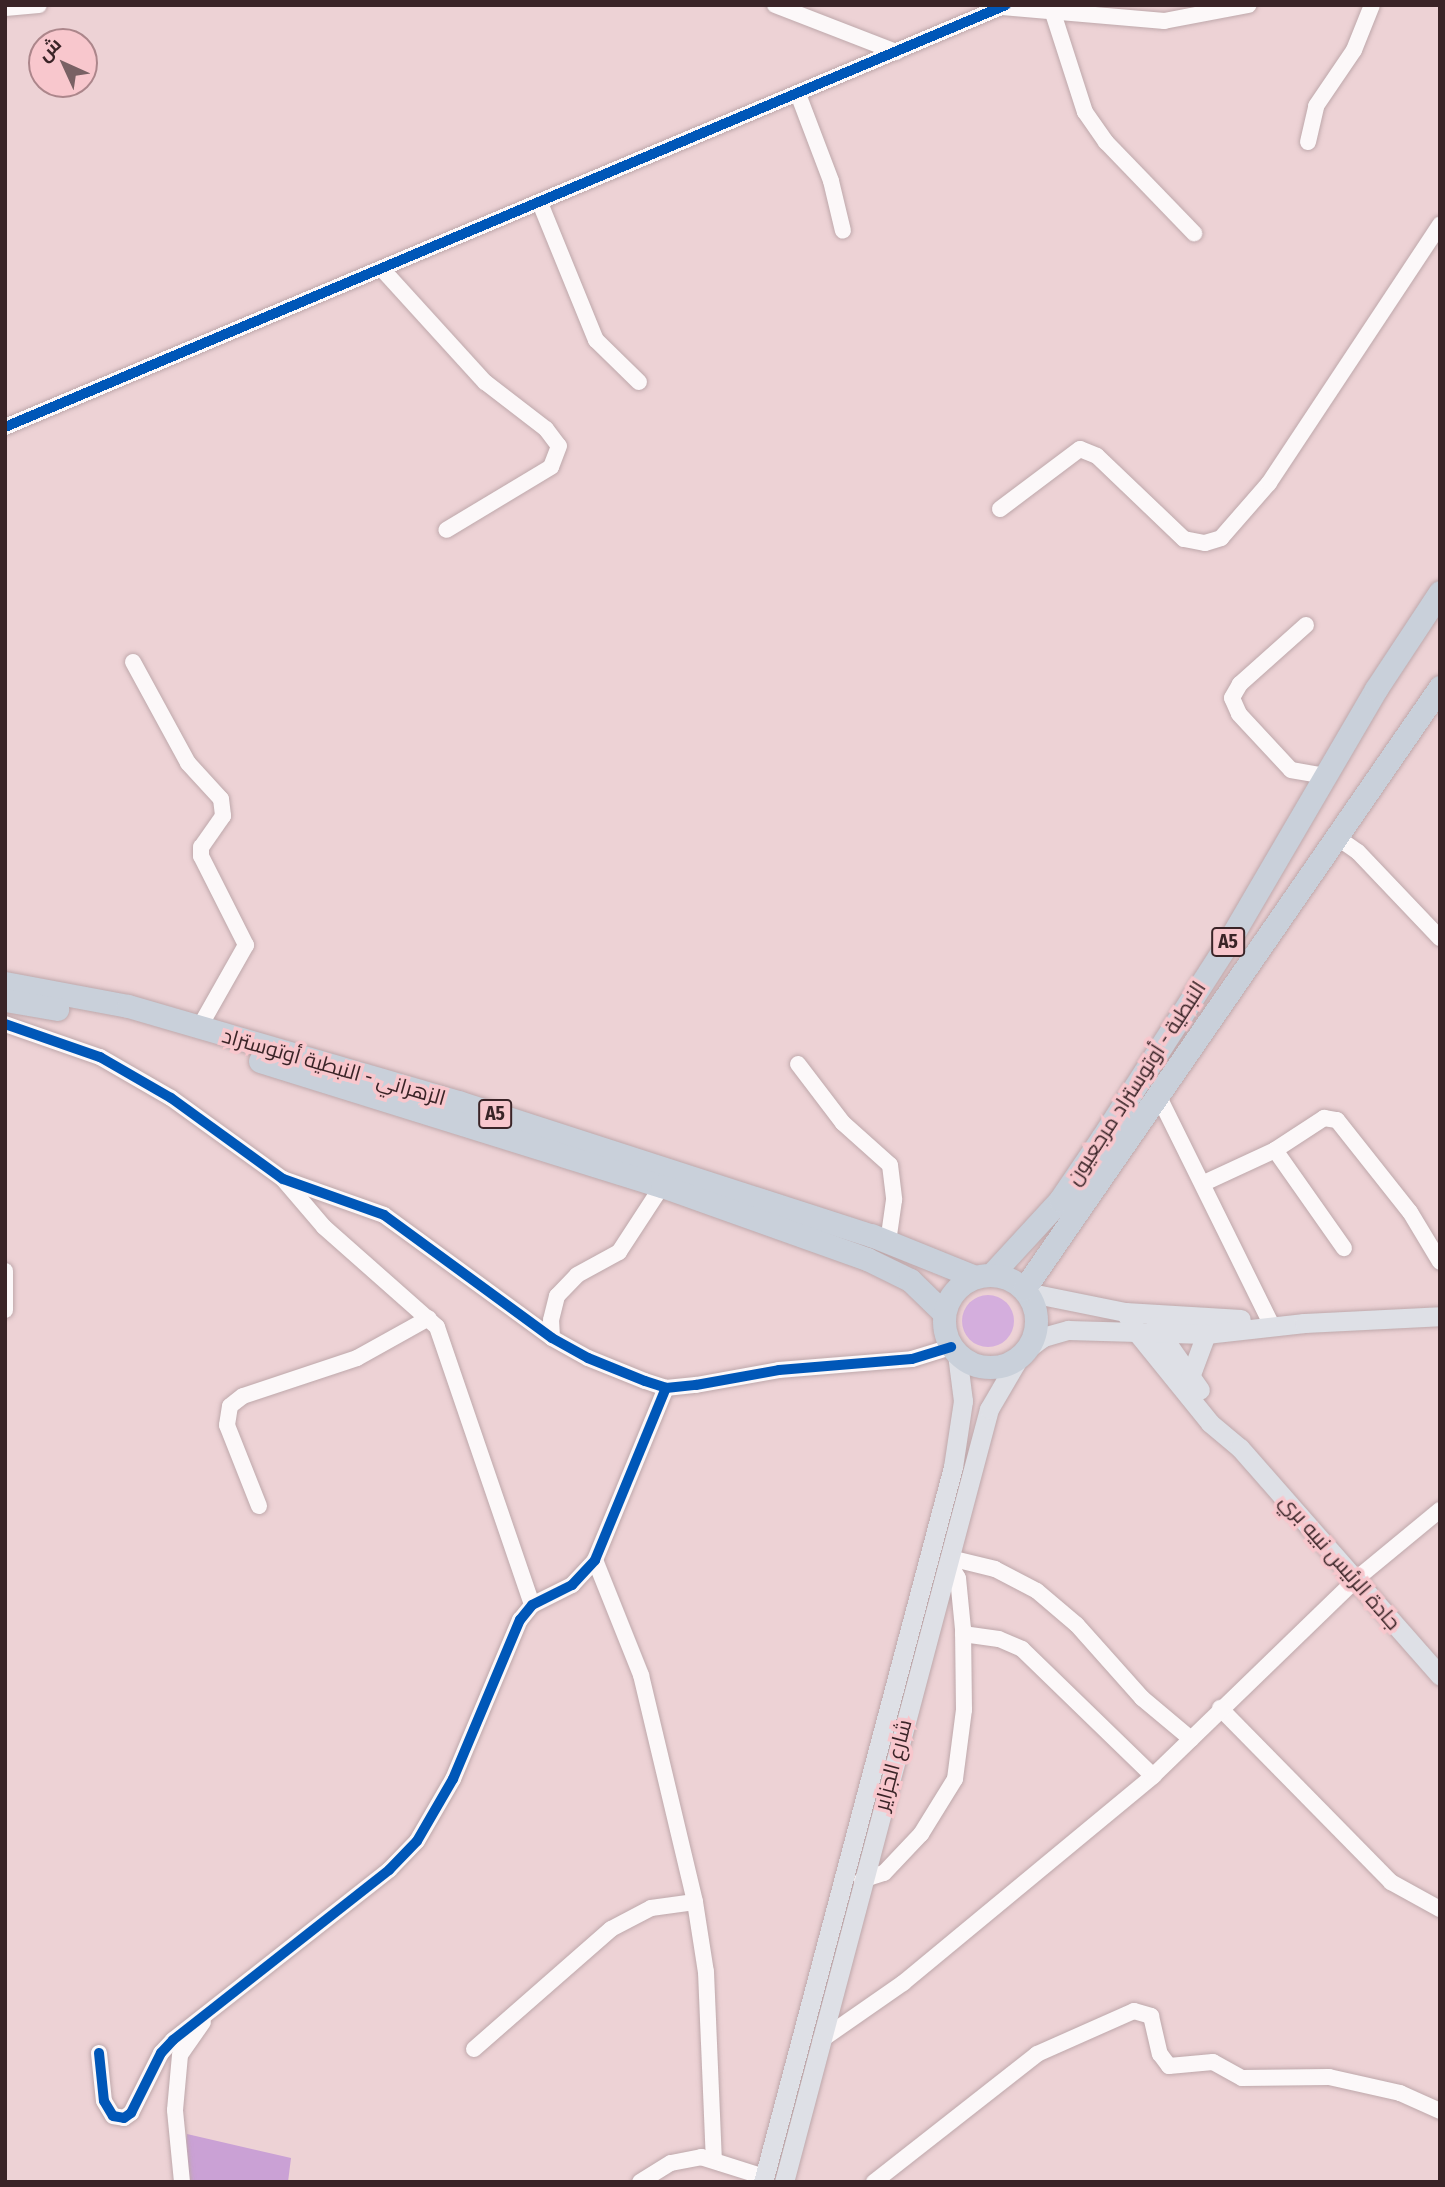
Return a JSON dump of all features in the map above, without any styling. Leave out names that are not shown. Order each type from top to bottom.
[{"type":"highway","name":"النبطية - أوتوستراد مرجعيون","points":[[983,1276],[1060,1200],[1081,1169],[1227,944],[1324,776],[1438,598]]},
{"type":"highway","name":"النبطية - أوتوستراد مرجعيون","points":[[1025,1291],[1068,1232],[1157,1093],[1281,913],[1338,838],[1438,692]]},
{"type":"highway","name":"الزهراني - النبطية أوتوستراد","points":[[5,983],[128,1006],[458,1102],[888,1242],[983,1276]]},
{"type":"highway","name":"الزهراني - النبطية أوتوستراد","points":[[5,1000],[167,1031],[662,1186],[867,1259],[910,1280],[944,1313]]},
{"type":"highway","name":"A5","points":[[944,1313],[956,1291],[983,1276],[1025,1291]]},
{"type":"highway","points":[[944,1313],[954,1351],[988,1367],[1023,1353],[1035,1331],[1035,1311],[1025,1291]]},
{"type":"main road","points":[[1025,1291],[1125,1312],[1148,1312],[1196,1319],[1304,1322],[1440,1316]]},
{"type":"main road","points":[[1125,1312],[1138,1334],[1210,1423],[1240,1448]]},
{"type":"main road","points":[[1148,1312],[1159,1335],[1240,1448]]},
{"type":"main road","points":[[1023,1353],[1044,1337],[1068,1329],[1159,1335],[1206,1334],[1271,1322]]},
{"type":"main road","points":[[1189,1377],[1206,1334]]},
{"type":"main road","name":"شارع الجزاير","points":[[763,2179],[953,1467],[963,1401],[963,1372],[954,1351]]},
{"type":"main road","name":"شارع الجزاير","points":[[784,2182],[989,1409],[1023,1353]]},
{"type":"main road","name":"جادة الرئيس نبيه بري","points":[[1240,1448],[1440,1676]]},
{"type":"street","points":[[5,8],[39,5]]},
{"type":"street","points":[[775,5],[895,52]]},
{"type":"street","points":[[5,427],[1004,6],[1053,13],[1181,20],[1248,5]]},
{"type":"street","points":[[1308,142],[1316,106],[1354,50],[1372,5]]},
{"type":"street","points":[[1053,13],[1085,112],[1106,142],[1194,233]]},
{"type":"street","points":[[798,94],[827,168],[843,231]]},
{"type":"street","points":[[540,203],[596,340],[639,382]]},
{"type":"street","points":[[1000,509],[1080,449],[1097,456],[1184,539],[1205,543],[1221,538],[1269,483],[1440,225]]},
{"type":"street","points":[[382,269],[485,382],[546,429],[559,446],[551,467],[446,530]]},
{"type":"street","points":[[1306,625],[1240,684],[1232,698],[1239,713],[1291,770],[1324,776]]},
{"type":"street","points":[[132,662],[188,763],[221,799],[223,816],[201,847],[201,856],[246,945],[199,1028]]},
{"type":"street","points":[[1338,838],[1358,852],[1440,938]]},
{"type":"street","points":[[5,1024],[100,1057],[171,1098],[283,1179],[324,1227],[429,1318],[443,1343],[532,1605]]},
{"type":"street","points":[[798,1064],[843,1123],[885,1158],[893,1171],[894,1216],[888,1242]]},
{"type":"street","points":[[1157,1093],[1271,1322]]},
{"type":"street","points":[[1204,1183],[1275,1150],[1324,1118],[1336,1120],[1410,1212],[1440,1262]]},
{"type":"street","points":[[1275,1150],[1344,1248]]},
{"type":"street","points":[[283,1179],[384,1215],[552,1338],[588,1359],[666,1388],[779,1370],[912,1359],[954,1351]]},
{"type":"street","points":[[552,1338],[551,1320],[557,1296],[577,1275],[619,1252],[662,1186]]},
{"type":"street","points":[[5,1271],[5,1310]]},
{"type":"street","points":[[259,1506],[227,1425],[230,1406],[243,1396],[357,1358],[429,1318]]},
{"type":"street","points":[[99,2053],[104,2101],[113,2116],[124,2118],[131,2113],[161,2053],[212,2009],[389,1870],[417,1841],[453,1779],[512,1634],[532,1605],[572,1585],[595,1560],[666,1388]]},
{"type":"street","points":[[821,2039],[903,1983],[1153,1776],[1220,1708],[1355,1580],[1438,1515]]},
{"type":"street","points":[[595,1560],[641,1675],[695,1902],[706,1972],[715,2159]]},
{"type":"street","points":[[862,1880],[880,1876],[921,1833],[955,1779],[964,1710],[963,1633],[960,1584],[949,1561]]},
{"type":"street","points":[[949,1561],[995,1569],[1037,1591],[1077,1625],[1142,1698],[1191,1739]]},
{"type":"street","points":[[963,1633],[999,1639],[1022,1649],[1153,1776]]},
{"type":"street","points":[[1220,1708],[1391,1882],[1440,1909]]},
{"type":"street","points":[[474,2049],[611,1929],[651,1908],[695,1902]]},
{"type":"street","points":[[182,2182],[175,2110],[180,2055],[212,2009]]},
{"type":"street","points":[[874,2182],[1028,2060],[1134,2011],[1151,2016],[1166,2065],[1219,2063],[1242,2078],[1329,2077],[1399,2093],[1440,2111]]},
{"type":"street","points":[[640,2182],[684,2160],[715,2159],[763,2179]]},
{"type":"shaded area","points":[[988,1295],[1007,1302],[1014,1321],[1007,1340],[988,1347],[969,1340],[962,1321],[969,1302]]},
{"type":"shaded area","points":[[187,2134],[291,2158],[288,2182],[182,2182]]},
{"type":"cycle path","points":[[5,427],[1006,5]]},
{"type":"cycle path","points":[[5,1024],[100,1057],[171,1098],[283,1179],[384,1215],[552,1338],[588,1358],[645,1381],[666,1388],[696,1385],[779,1370],[912,1359],[951,1347]]},
{"type":"cycle path","points":[[99,2053],[104,2101],[113,2116],[124,2118],[131,2113],[161,2053],[173,2040],[389,1870],[417,1841],[453,1779],[520,1620],[532,1605],[572,1585],[595,1560],[666,1388]]}]
